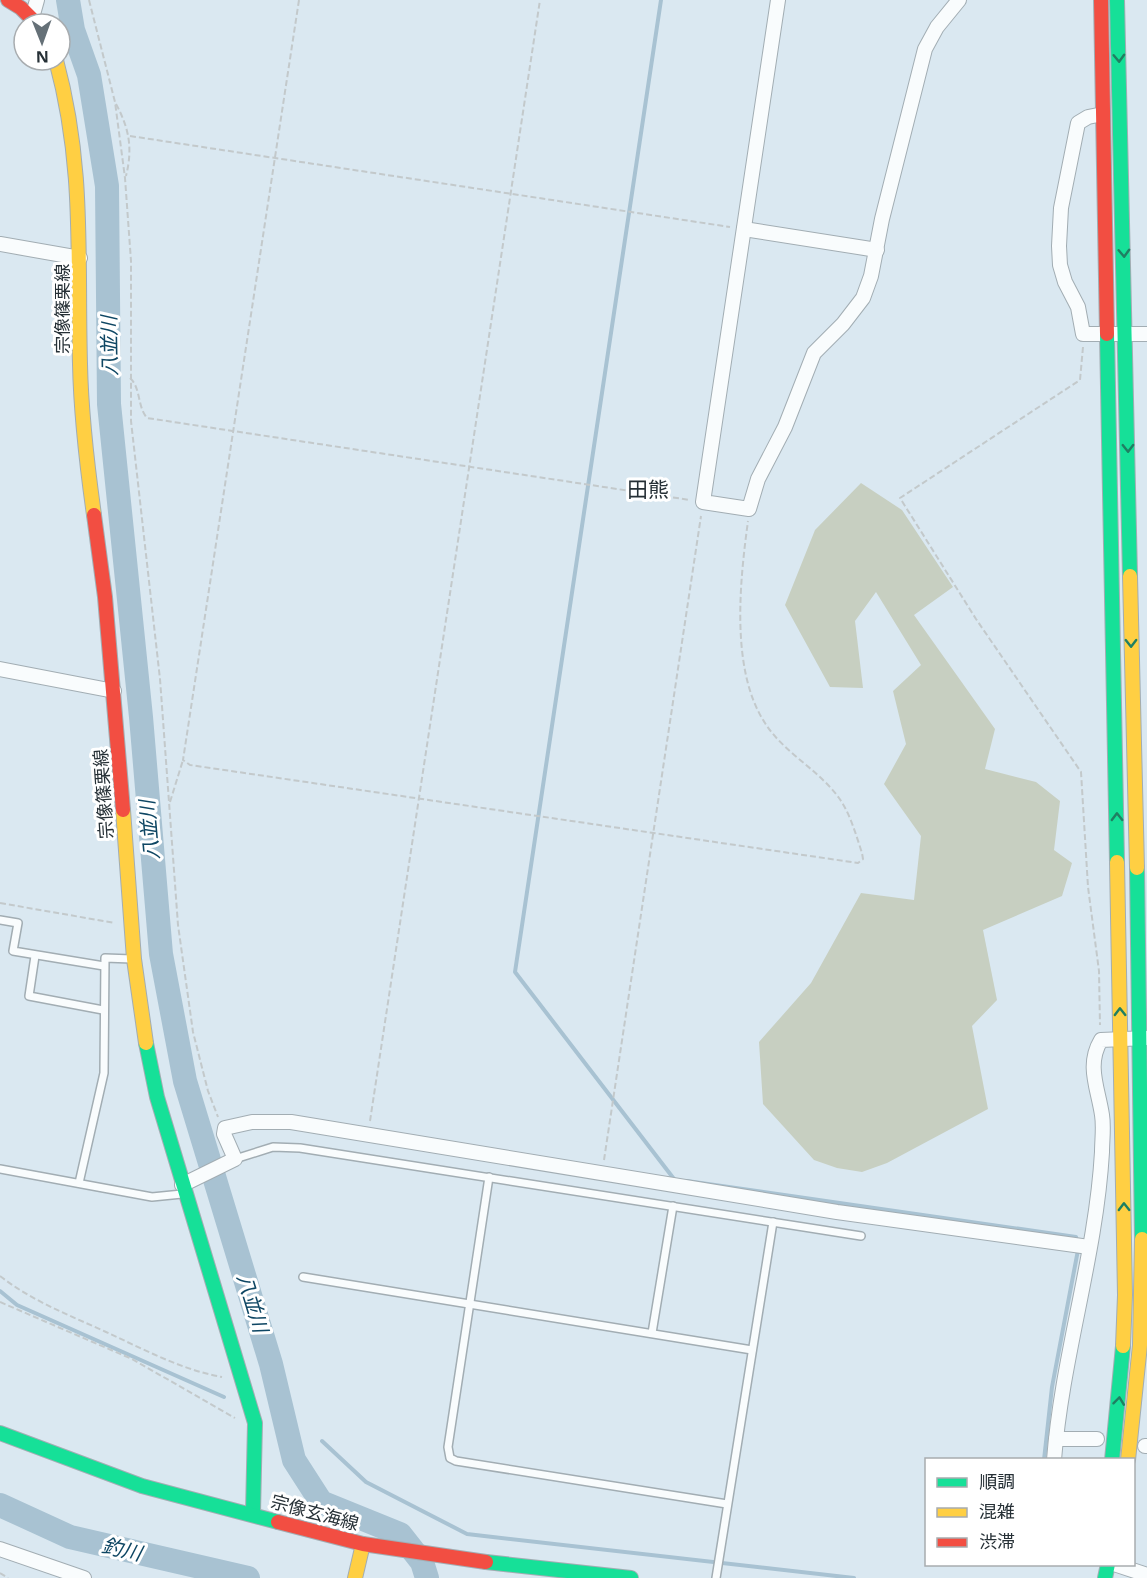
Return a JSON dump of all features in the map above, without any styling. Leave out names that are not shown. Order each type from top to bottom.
[{"type":"street","points":[[8,0],[23,12]]},
{"type":"street","points":[[778,0],[703,502],[749,509],[758,479],[785,427],[814,353],[843,324],[863,298],[877,250],[882,219],[925,49],[937,27],[959,0]]},
{"type":"street","points":[[1101,0],[1106,334],[1116,687],[1125,1295],[1121,1382],[1112,1458]]},
{"type":"street","points":[[1117,0],[1144,1039],[1143,1346],[1128,1458]]},
{"type":"street","name":"宗像篠栗線","points":[[58,72],[75,155],[80,203],[84,441],[114,691],[134,959],[149,1059],[255,1423],[253,1513]]},
{"type":"street","points":[[1103,114],[1088,117],[1078,123],[1060,208],[1060,265],[1065,282],[1078,307],[1083,334],[1147,334]]},
{"type":"street","points":[[744,229],[877,250]]},
{"type":"street","points":[[0,244],[80,258]]},
{"type":"street","points":[[0,669],[114,691]]},
{"type":"street","points":[[1054,1458],[1102,1153],[1102,1118],[1092,1070],[1094,1052],[1101,1040],[1144,1039]]},
{"type":"street","points":[[186,1187],[231,1161],[224,1134],[225,1128],[266,1121],[368,1134],[837,1212],[1089,1247]]},
{"type":"street","name":"宗像玄海線","points":[[0,1433],[142,1486],[253,1513],[362,1549],[384,1548],[425,1555],[631,1578]]},
{"type":"street","points":[[1056,1438],[1097,1439]]},
{"type":"street","points":[[0,1549],[84,1578]]},
{"type":"street","points":[[355,1578],[362,1549]]},
{"type":"street","points":[[1120,1566],[1147,1575]]},
{"type":"lane","points":[[0,920],[18,923],[13,951],[104,966]]},
{"type":"lane","points":[[35,956],[29,996],[103,1010]]},
{"type":"lane","points":[[79,1183],[104,1073],[105,958],[134,959]]},
{"type":"lane","points":[[231,1161],[273,1147],[300,1148],[861,1236]]},
{"type":"lane","points":[[0,1169],[152,1197],[186,1187]]},
{"type":"lane","points":[[489,1178],[448,1447],[450,1458],[456,1461],[727,1503]]},
{"type":"lane","points":[[652,1334],[673,1206]]},
{"type":"lane","points":[[717,1575],[718,1557],[773,1222]]},
{"type":"lane","points":[[303,1277],[752,1350]]},
{"type":"path","points":[[89,0],[115,102],[125,178],[131,261],[131,421],[160,679],[178,925],[193,1032],[208,1091],[224,1134]]},
{"type":"path","points":[[169,805],[183,760],[299,0]]},
{"type":"path","points":[[368,1134],[540,0]]},
{"type":"path","points":[[115,102],[130,136],[129,162],[125,178]]},
{"type":"path","points":[[130,136],[744,229]]},
{"type":"path","points":[[1083,334],[1080,380],[900,498],[976,619],[1082,772],[1088,887],[1099,972],[1101,1040]]},
{"type":"path","points":[[130,378],[135,382],[142,412],[147,418],[703,502],[602,1172]]},
{"type":"path","points":[[183,760],[190,765],[853,864],[863,859],[852,825],[839,798],[765,723],[750,687],[741,644],[740,577],[749,509]]},
{"type":"path","points":[[0,903],[131,926]]},
{"type":"path","points":[[0,1276],[24,1295],[136,1346],[199,1372],[221,1377],[243,1378]]},
{"type":"path","points":[[0,1302],[132,1359],[234,1418],[255,1423]]},
{"type":"path","points":[[0,1573],[8,1578]]},
{"type":"shaded area","points":[[861,483],[902,510],[953,587],[914,615],[995,729],[985,769],[1036,782],[1060,801],[1054,850],[1072,863],[1062,896],[983,930],[997,1000],[972,1026],[988,1109],[887,1163],[862,1172],[837,1168],[814,1160],[763,1104],[759,1042],[811,983],[861,893],[914,900],[921,836],[884,784],[906,744],[893,691],[921,665],[876,592],[855,621],[863,688],[830,687],[785,605],[815,530]]},
{"type":"waterway","name":"八並川","points":[[68,0],[73,30],[89,75],[107,186],[109,404],[141,717],[161,954],[185,1081],[271,1364],[294,1460],[321,1502],[400,1534],[422,1562],[427,1578]]},
{"type":"waterway","points":[[661,0],[515,972],[674,1179]]},
{"type":"waterway","points":[[687,1181],[1076,1237],[1077,1242]]},
{"type":"waterway","points":[[1044,1458],[1052,1387],[1078,1250]]},
{"type":"waterway","points":[[0,1291],[17,1305],[224,1397]]},
{"type":"waterway","points":[[322,1441],[366,1482],[467,1534],[854,1578]]},
{"type":"waterway","name":"釣川","points":[[0,1505],[70,1537],[248,1578]]},
{"type":"traffic: fast","points":[[1117,0],[1130,576]]},
{"type":"traffic: fast","points":[[1107,334],[1117,862]]},
{"type":"traffic: fast","points":[[1137,868],[1142,1239]]},
{"type":"traffic: fast","points":[[146,1043],[157,1097],[255,1423],[253,1513]]},
{"type":"traffic: fast","points":[[1112,1458],[1123,1346]]},
{"type":"traffic: fast","points":[[0,1433],[142,1486],[278,1522]]},
{"type":"traffic: fast","points":[[486,1562],[631,1578]]},
{"type":"traffic: fast","points":[[1105,1578],[1108,1566]]},
{"type":"traffic: slow","points":[[59,72],[72,137],[76,175],[82,402],[94,515]]},
{"type":"traffic: slow","points":[[1130,576],[1137,868]]},
{"type":"traffic: slow","points":[[123,810],[134,959],[146,1043]]},
{"type":"traffic: slow","points":[[1117,862],[1125,1295],[1123,1346]]},
{"type":"traffic: slow","points":[[1128,1458],[1140,1345],[1142,1239]]},
{"type":"traffic: slow","points":[[355,1578],[363,1544]]},
{"type":"traffic: jam","points":[[8,0],[25,12]]},
{"type":"traffic: jam","points":[[1101,0],[1107,334]]},
{"type":"traffic: jam","points":[[94,515],[105,597],[123,810]]},
{"type":"traffic: jam","points":[[278,1522],[363,1544],[486,1562]]},
{"type":"district","name":"田熊","points":[[648,489]]}]
